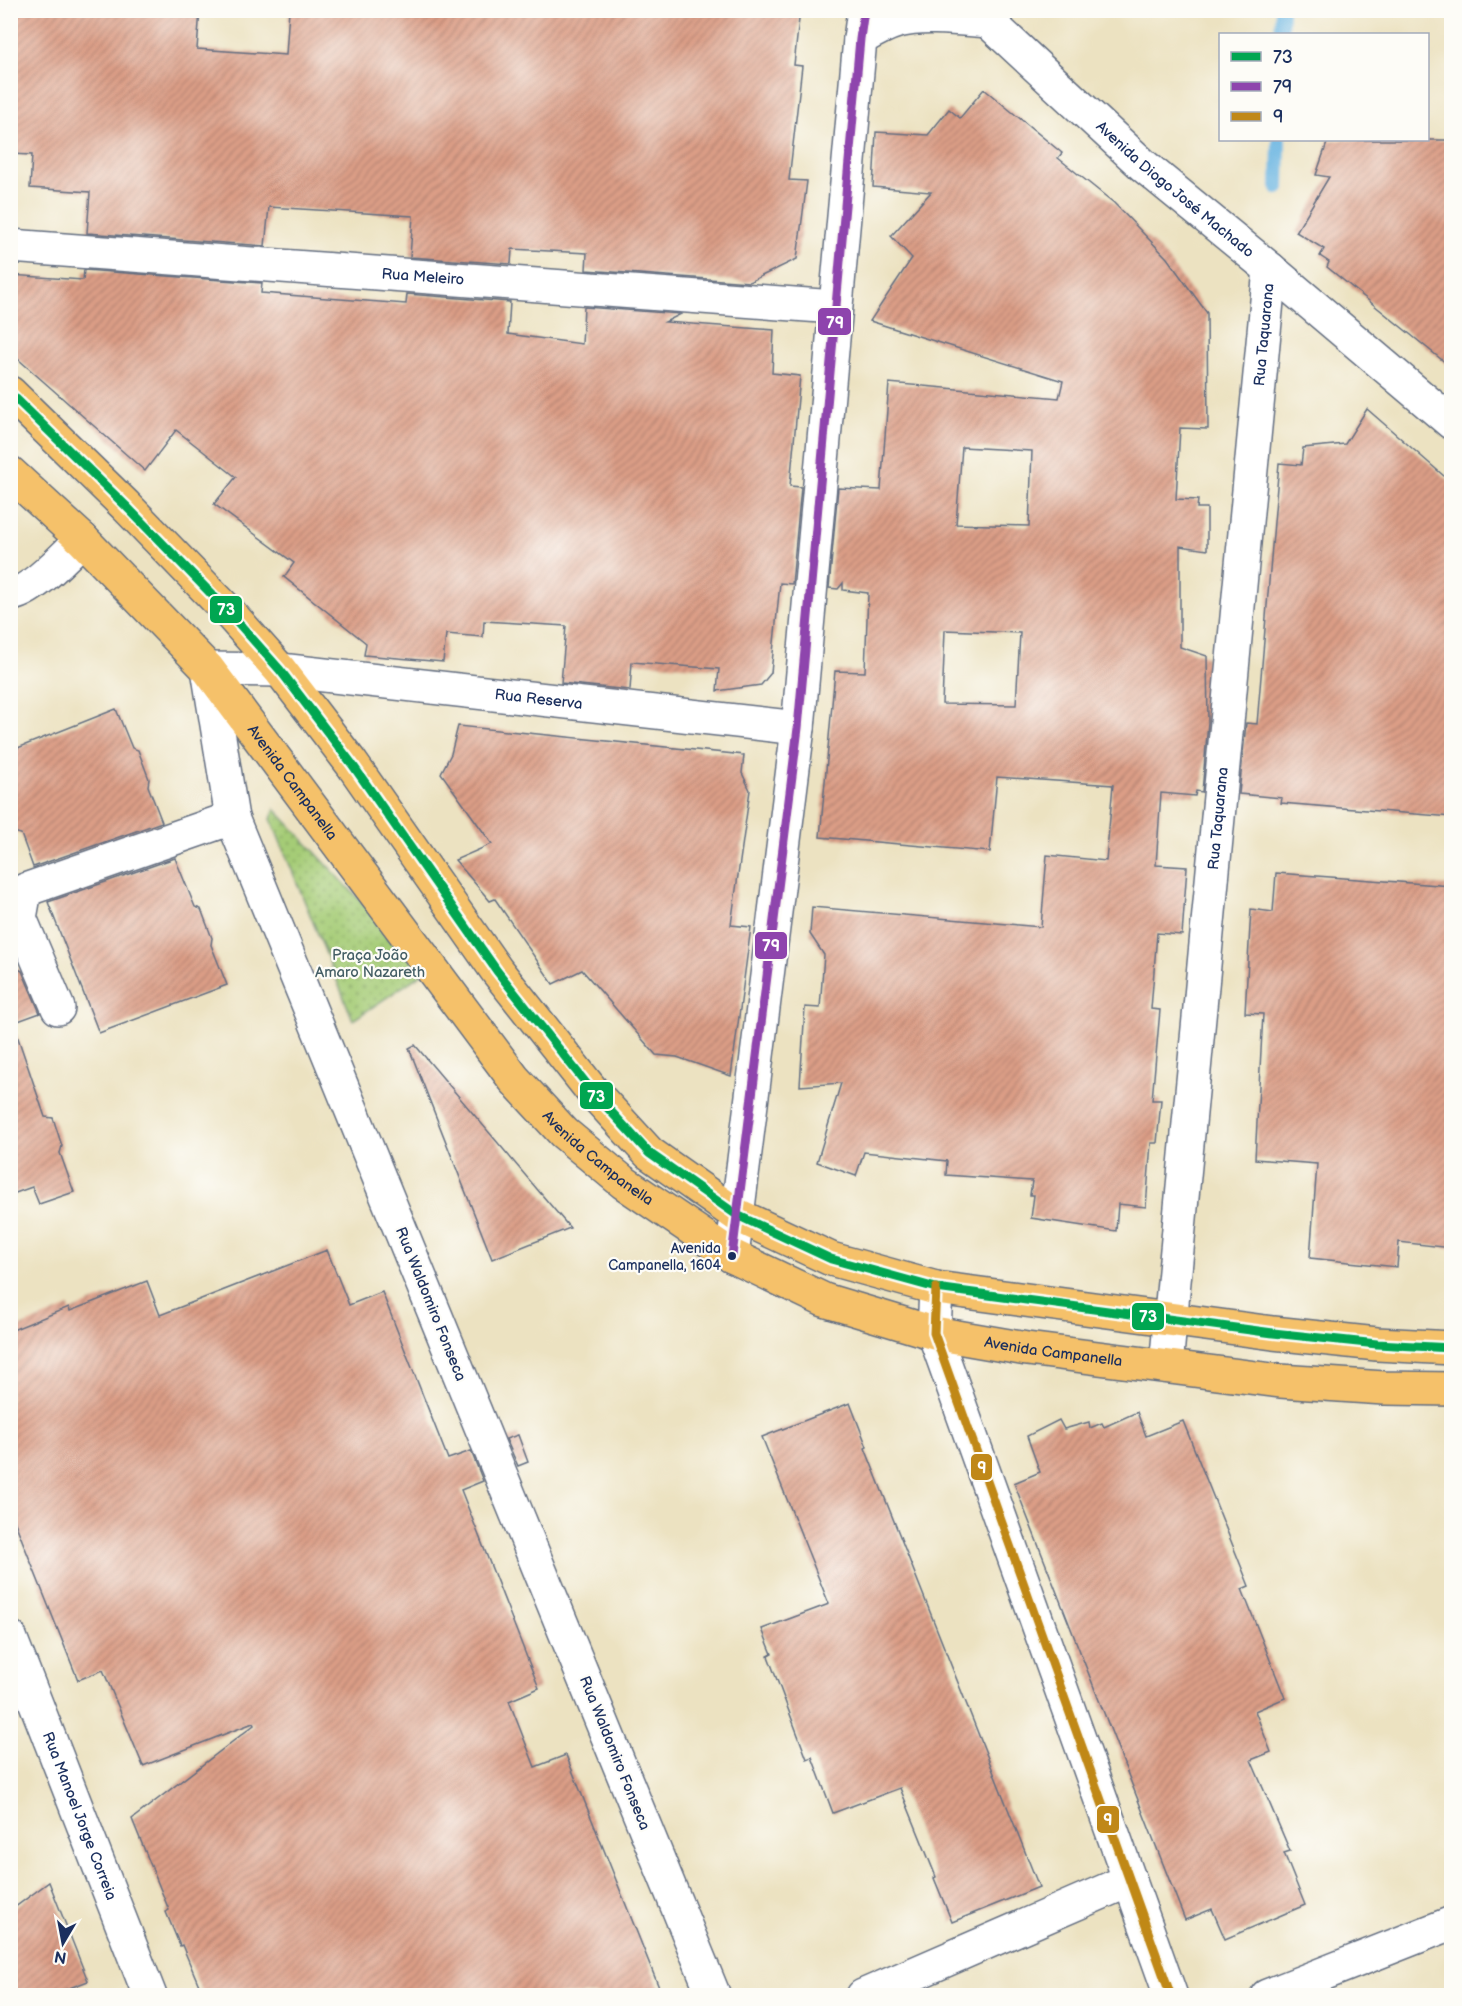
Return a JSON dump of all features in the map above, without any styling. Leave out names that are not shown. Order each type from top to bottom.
[{"type":"main road","points":[[10,393],[134,514],[225,608],[280,670],[352,764],[497,971],[593,1092],[649,1154],[736,1215],[831,1258],[936,1288],[1307,1337],[1452,1348]]},
{"type":"main road","name":"Avenida Campanella","points":[[10,473],[82,539],[208,669],[514,1079],[564,1133],[623,1182],[732,1256],[824,1300],[934,1333],[1028,1349],[1280,1381],[1384,1388],[1452,1389]]},
{"type":"street","name":"Avenida Diogo José Machado","points":[[862,25],[881,27],[901,20],[981,16],[1144,166],[1452,423]]},
{"type":"street","points":[[732,1256],[798,728],[862,25]]},
{"type":"street","name":"Rua Meleiro","points":[[10,246],[835,307]]},
{"type":"street","name":"Rua Taquarana","points":[[1166,1366],[1270,269]]},
{"type":"street","points":[[10,594],[16,594],[41,578],[82,539]]},
{"type":"street","points":[[208,669],[280,670]]},
{"type":"street","name":"Rua Waldomiro Fonseca","points":[[208,669],[232,818],[714,1995]]},
{"type":"street","name":"Rua Reserva","points":[[280,670],[798,728]]},
{"type":"street","points":[[58,1008],[20,918],[25,890],[232,818]]},
{"type":"street","points":[[936,1288],[934,1333],[1171,1995]]},
{"type":"street","name":"Rua Manoel Jorge Correia","points":[[10,1637],[150,1995]]},
{"type":"street","points":[[863,1995],[1130,1880]]},
{"type":"street","points":[[1267,1995],[1452,1923]]},
{"type":"green space","name":"Praça João Amaro Nazareth","points":[[275,809],[426,971],[353,1020],[271,819]]},
{"type":"building","points":[[10,10],[200,10],[197,49],[286,55],[289,10],[800,10],[794,65],[802,66],[789,180],[807,181],[797,259],[749,282],[586,270],[587,253],[512,249],[511,264],[410,257],[413,216],[269,207],[265,246],[87,233],[90,192],[30,188],[32,155],[10,154]]},
{"type":"building","points":[[984,89],[1062,153],[1058,158],[1114,203],[1167,258],[1207,313],[1208,429],[1180,428],[1176,499],[1198,500],[1197,508],[1207,508],[1207,550],[1180,546],[1180,647],[1207,656],[1208,722],[1202,792],[1196,791],[1195,796],[1161,793],[1156,865],[1187,867],[1182,935],[1157,933],[1151,1009],[1160,1010],[1152,1100],[1161,1100],[1157,1143],[1151,1143],[1146,1207],[1118,1204],[1116,1231],[1031,1218],[1034,1195],[1030,1195],[1032,1181],[946,1175],[947,1161],[864,1152],[856,1176],[817,1162],[841,1083],[800,1086],[805,1007],[820,1008],[824,955],[810,934],[812,907],[1041,927],[1047,855],[1106,861],[1113,785],[997,777],[990,852],[820,837],[835,671],[865,672],[868,593],[843,590],[843,583],[838,589],[829,588],[838,488],[881,490],[889,383],[1059,398],[1063,381],[870,321],[912,258],[891,236],[931,192],[873,187],[876,132],[928,135],[949,109],[960,118]],"holes":[[[962,447],[1032,451],[1029,526],[956,524]],[[945,630],[1020,633],[1016,705],[942,704]]]},
{"type":"building","points":[[1452,140],[1452,368],[1327,267],[1329,262],[1320,256],[1324,249],[1296,232],[1329,177],[1316,175],[1328,141]]},
{"type":"building","points":[[84,270],[262,283],[261,293],[406,304],[407,294],[510,302],[508,334],[582,344],[584,307],[681,314],[665,322],[774,330],[772,373],[800,376],[790,486],[801,487],[792,584],[780,583],[771,673],[761,685],[717,691],[719,669],[632,662],[630,690],[561,683],[566,626],[484,621],[483,637],[446,634],[443,662],[364,655],[366,643],[284,577],[294,563],[214,504],[236,477],[176,430],[145,471],[10,352],[10,275],[83,280]]},
{"type":"building","points":[[1367,409],[1452,483],[1452,817],[1281,803],[1282,798],[1239,794],[1246,723],[1257,724],[1279,463],[1301,465],[1303,448],[1345,444]]},
{"type":"building","points":[[116,709],[132,748],[138,750],[149,779],[148,786],[162,822],[33,867],[21,834],[10,831],[10,751]]},
{"type":"building","points":[[458,726],[744,755],[742,773],[750,790],[731,925],[751,927],[731,1076],[677,1057],[656,1055],[582,970],[553,984],[495,899],[490,901],[455,860],[492,844],[441,773],[451,754]]},
{"type":"building","points":[[175,858],[195,907],[201,909],[212,938],[211,945],[227,985],[99,1033],[48,902]]},
{"type":"building","points":[[1276,873],[1452,886],[1452,1248],[1399,1242],[1397,1267],[1310,1258],[1317,1164],[1255,1159],[1263,1014],[1245,1013],[1251,909],[1273,912]]},
{"type":"building","points":[[10,964],[22,971],[40,1013],[10,1024]]},
{"type":"building","points":[[17,1035],[45,1117],[53,1118],[62,1146],[60,1153],[74,1192],[39,1204],[32,1187],[10,1195],[10,1036]]},
{"type":"building","points":[[415,1045],[570,1228],[492,1259],[409,1048]]},
{"type":"building","points":[[327,1250],[349,1305],[382,1292],[448,1459],[471,1451],[483,1481],[461,1490],[539,1688],[509,1701],[535,1767],[566,1755],[662,1995],[203,1995],[182,1945],[180,1946],[166,1912],[169,1910],[132,1819],[254,1725],[253,1723],[143,1766],[103,1670],[78,1680],[10,1510],[10,1331],[69,1307],[70,1311],[147,1281],[160,1315]]},
{"type":"building","points":[[850,1403],[867,1447],[865,1448],[1039,1887],[952,1922],[900,1788],[833,1813],[812,1757],[807,1759],[768,1656],[772,1654],[762,1629],[829,1604],[762,1437]]},
{"type":"building","points":[[1137,1412],[1146,1436],[1183,1421],[1249,1586],[1242,1589],[1285,1698],[1255,1711],[1271,1752],[1251,1760],[1290,1851],[1284,1853],[1305,1905],[1225,1939],[1212,1909],[1185,1920],[1014,1483],[1040,1472],[1027,1436],[1059,1420],[1064,1429],[1089,1422],[1090,1428],[1102,1423],[1104,1427]]},
{"type":"building","points":[[518,1435],[528,1462],[518,1466],[506,1439]]},
{"type":"building","points":[[49,1882],[88,1981],[51,1995],[10,1995],[10,1911]]},
{"type":"waterway","points":[[1281,33],[1282,10]]},
{"type":"waterway","points":[[1278,188],[1279,141]]},
{"type":"transit line","name":"79","points":[[732,1256],[798,728],[864,10]]},
{"type":"transit line","name":"73","points":[[10,393],[126,506],[225,608],[280,670],[352,764],[497,971],[593,1092],[649,1153],[737,1215],[831,1259],[936,1288],[1273,1333],[1377,1344],[1452,1348]]},
{"type":"transit line","name":"9","points":[[936,1288],[934,1333],[1171,1996]]},
{"type":"place","name":"Avenida Campanella, 1604","points":[[732,1256]]}]
